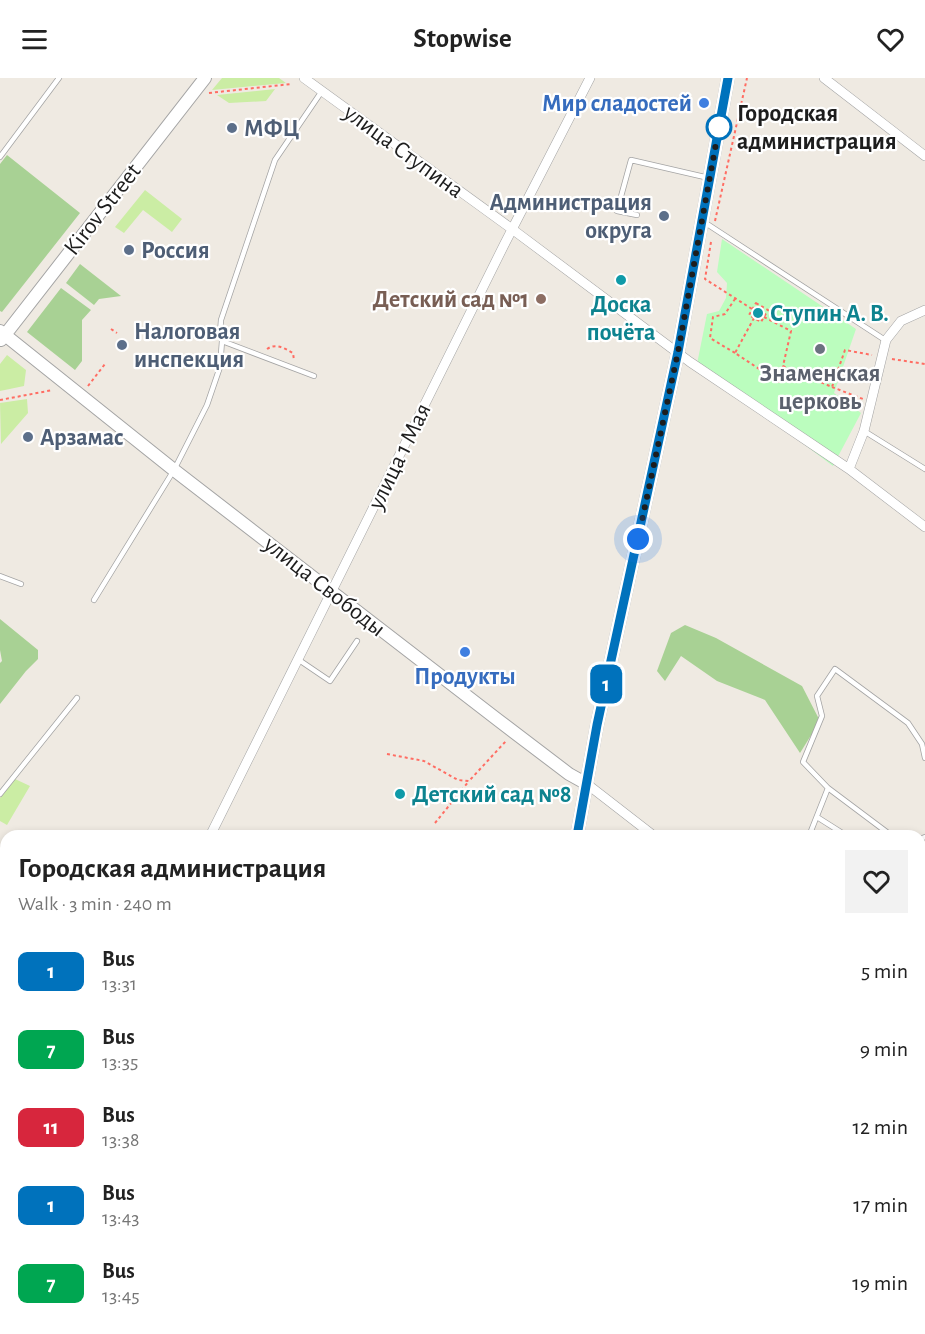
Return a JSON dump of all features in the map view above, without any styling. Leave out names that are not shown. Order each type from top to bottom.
[{"type":"street","name":"Kirov Street","points":[[2,336],[205,78]]},
{"type":"street","name":"улица Ступина","points":[[304,78],[678,352],[849,469],[925,527]]},
{"type":"street","name":"улица 1 Мая","points":[[213,830],[512,229],[591,78]]},
{"type":"street","points":[[578,830],[597,725],[678,352],[728,78]]},
{"type":"street","points":[[825,78],[925,156]]},
{"type":"street","points":[[849,469],[864,431],[880,357],[886,340],[901,321],[925,310]]},
{"type":"street","name":"улица Свободы","points":[[2,336],[507,727],[646,830]]},
{"type":"lane","points":[[0,157],[59,78]]},
{"type":"lane","points":[[94,600],[174,470],[207,405],[220,367],[221,320],[275,160],[322,92]]},
{"type":"lane","points":[[637,215],[617,211],[631,160],[710,178]]},
{"type":"lane","points":[[702,220],[886,340]]},
{"type":"lane","points":[[222,340],[314,376]]},
{"type":"lane","points":[[864,431],[925,469]]},
{"type":"lane","points":[[0,576],[21,584]]},
{"type":"lane","points":[[297,658],[330,681],[357,641]]},
{"type":"lane","points":[[884,830],[828,788],[803,762],[822,716],[817,696],[835,669],[908,723],[922,744],[925,758]]},
{"type":"lane","points":[[0,794],[77,698]]},
{"type":"lane","points":[[811,830],[828,788]]},
{"type":"lane","points":[[816,817],[838,830]]},
{"type":"path","points":[[715,220],[747,78]]},
{"type":"path","points":[[207,93],[291,84]]},
{"type":"path","points":[[713,234],[705,279],[752,309]]},
{"type":"path","points":[[735,299],[725,314],[713,317],[710,338],[779,382],[791,331],[764,317]]},
{"type":"path","points":[[756,303],[768,310],[761,322],[748,315],[752,309],[756,303]]},
{"type":"path","points":[[735,353],[754,318]]},
{"type":"path","points":[[111,328],[117,333]]},
{"type":"path","points":[[260,355],[269,347],[284,348],[293,353],[294,368]]},
{"type":"path","points":[[832,387],[845,350],[925,364]]},
{"type":"path","points":[[88,386],[105,364]]},
{"type":"path","points":[[783,366],[871,402]]},
{"type":"path","points":[[0,400],[53,390]]},
{"type":"path","points":[[435,823],[469,781],[508,739]]},
{"type":"path","points":[[387,754],[424,761],[458,780],[469,781]]},
{"type":"green space","points":[[222,78],[279,78],[286,83],[212,90]]},
{"type":"green space","points":[[275,89],[266,101],[229,103],[217,95]]},
{"type":"green space","points":[[7,155],[80,213],[2,312],[0,311],[0,164]]},
{"type":"green space","points":[[145,190],[182,219],[172,232],[143,210],[124,233],[115,227]]},
{"type":"green space","points":[[722,239],[856,329],[834,393],[861,413],[833,466],[697,364],[707,314],[719,311],[726,298],[727,283],[717,272]]},
{"type":"green space","points":[[80,264],[121,296],[99,299],[94,305],[66,283]]},
{"type":"green space","points":[[61,288],[91,310],[82,320],[82,361],[75,370],[27,332]]},
{"type":"green space","points":[[7,355],[26,370],[24,386],[0,391],[0,364]]},
{"type":"green space","points":[[27,399],[28,413],[1,444],[0,403]]},
{"type":"green space","points":[[0,619],[38,650],[38,659],[0,704],[0,663],[2,661]]},
{"type":"green space","points":[[685,625],[716,638],[802,686],[820,721],[800,753],[765,700],[717,681],[681,656],[665,681],[657,671],[671,633]]},
{"type":"green space","points":[[15,779],[30,786],[7,825],[0,821],[0,798]]},
{"type":"bus line","name":"1","points":[[578,830],[597,725],[678,352],[728,78]]},
{"type":"place","name":"Мир сладостей","points":[[704,103]]},
{"type":"place","name":"Городская администрация","points":[[719,127]]},
{"type":"place","name":"МФЦ","points":[[232,128]]},
{"type":"place","name":"Администрация округа","points":[[664,216]]},
{"type":"place","name":"Россия","points":[[129,250]]},
{"type":"place","name":"Доска почёта","points":[[621,280]]},
{"type":"place","name":"Детский сад №1","points":[[541,299]]},
{"type":"place","name":"Ступин А. В.","points":[[758,313]]},
{"type":"place","name":"Налоговая инспекция","points":[[122,345]]},
{"type":"place","name":"Знаменская церковь","points":[[820,349]]},
{"type":"place","name":"Арзамас","points":[[28,437]]},
{"type":"place","name":"Продукты","points":[[465,652]]},
{"type":"place","name":"Детский сад №8","points":[[400,794]]},
{"type":"route","points":[[638,539],[678,352],[719,127]]}]
